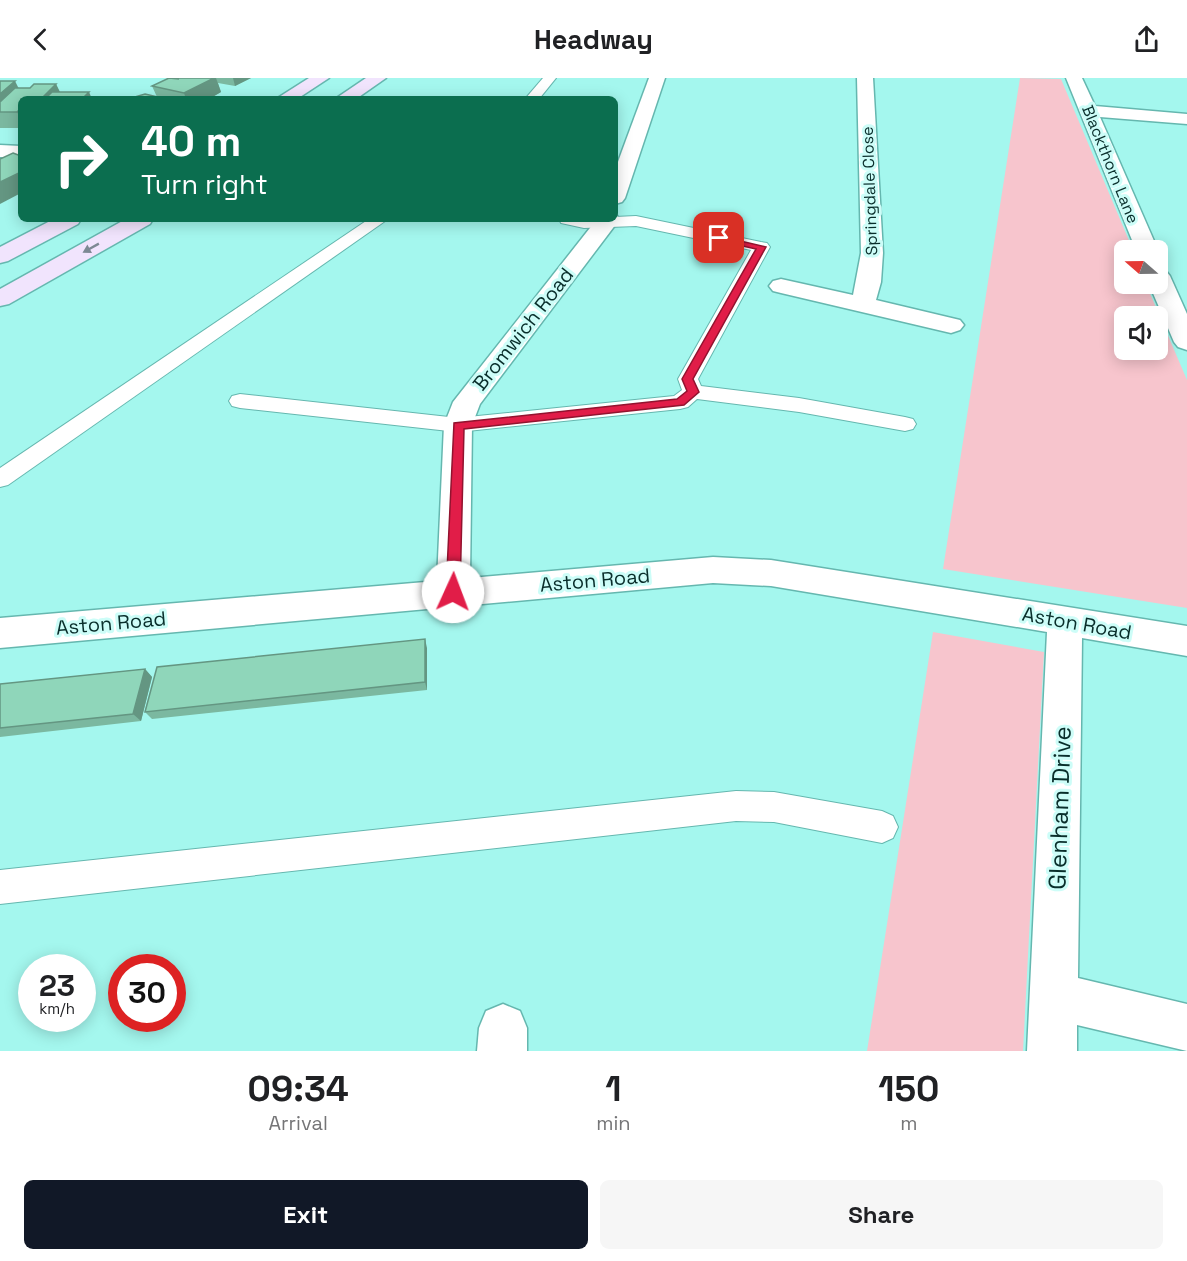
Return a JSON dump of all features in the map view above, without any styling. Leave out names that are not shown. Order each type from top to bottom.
[{"type":"street","points":[[290,96],[321,78]]},
{"type":"street","points":[[349,96],[378,78]]},
{"type":"street","name":"Bromwich Road","points":[[618,190],[657,78]]},
{"type":"street","name":"Springdale Close","points":[[863,303],[869,282],[872,253],[865,78]]},
{"type":"street","name":"Blackthorn Lane","points":[[1074,78],[1143,240]]},
{"type":"street","points":[[1089,111],[1187,119]]},
{"type":"street","points":[[0,151],[18,152]]},
{"type":"street","points":[[0,256],[64,222]]},
{"type":"street","points":[[0,299],[137,222]]},
{"type":"street","name":"Bromwich Road","points":[[453,592],[458,425],[467,402],[603,222]]},
{"type":"street","points":[[781,286],[951,325]]},
{"type":"street","points":[[1166,294],[1187,342]]},
{"type":"street","name":"Aston Road","points":[[0,633],[712,570],[771,573],[1187,641]]},
{"type":"street","name":"Glenham Drive","points":[[1052,1051],[1065,621]]},
{"type":"street","points":[[1054,996],[1187,1028]]},
{"type":"lane","points":[[535,96],[550,78]]},
{"type":"lane","points":[[618,215],[761,247],[688,379],[693,392]]},
{"type":"lane","points":[[0,479],[376,222]]},
{"type":"lane","points":[[240,401],[458,425],[680,402],[693,392],[814,405],[905,424]]},
{"type":"lane","points":[[0,887],[736,806],[774,807],[882,827]]},
{"type":"shaded area","points":[[1020,78],[1061,79],[1129,240],[1114,240],[1114,294],[1150,294],[1155,306],[1114,306],[1114,360],[1168,360],[1168,336],[1187,380],[1187,608],[943,569]]},
{"type":"shaded area","points":[[933,632],[1044,652],[1023,1051],[867,1051]]},
{"type":"building","points":[[169,78],[214,78],[184,93],[152,86]]},
{"type":"building","points":[[0,81],[15,81],[0,94]]},
{"type":"building","points":[[34,84],[56,84],[44,96],[18,96],[17,112],[0,112],[0,102],[15,88],[30,88]]},
{"type":"building","points":[[52,92],[89,92],[85,96],[48,96]]},
{"type":"building","points":[[13,153],[18,155],[18,173],[0,182],[0,159]]},
{"type":"building","points":[[425,639],[425,682],[145,712],[157,667]]},
{"type":"building","points":[[145,669],[133,714],[0,728],[0,684]]},
{"type":"route","points":[[453,592],[458,425],[680,402],[693,392],[688,379],[761,247],[719,238]]}]
